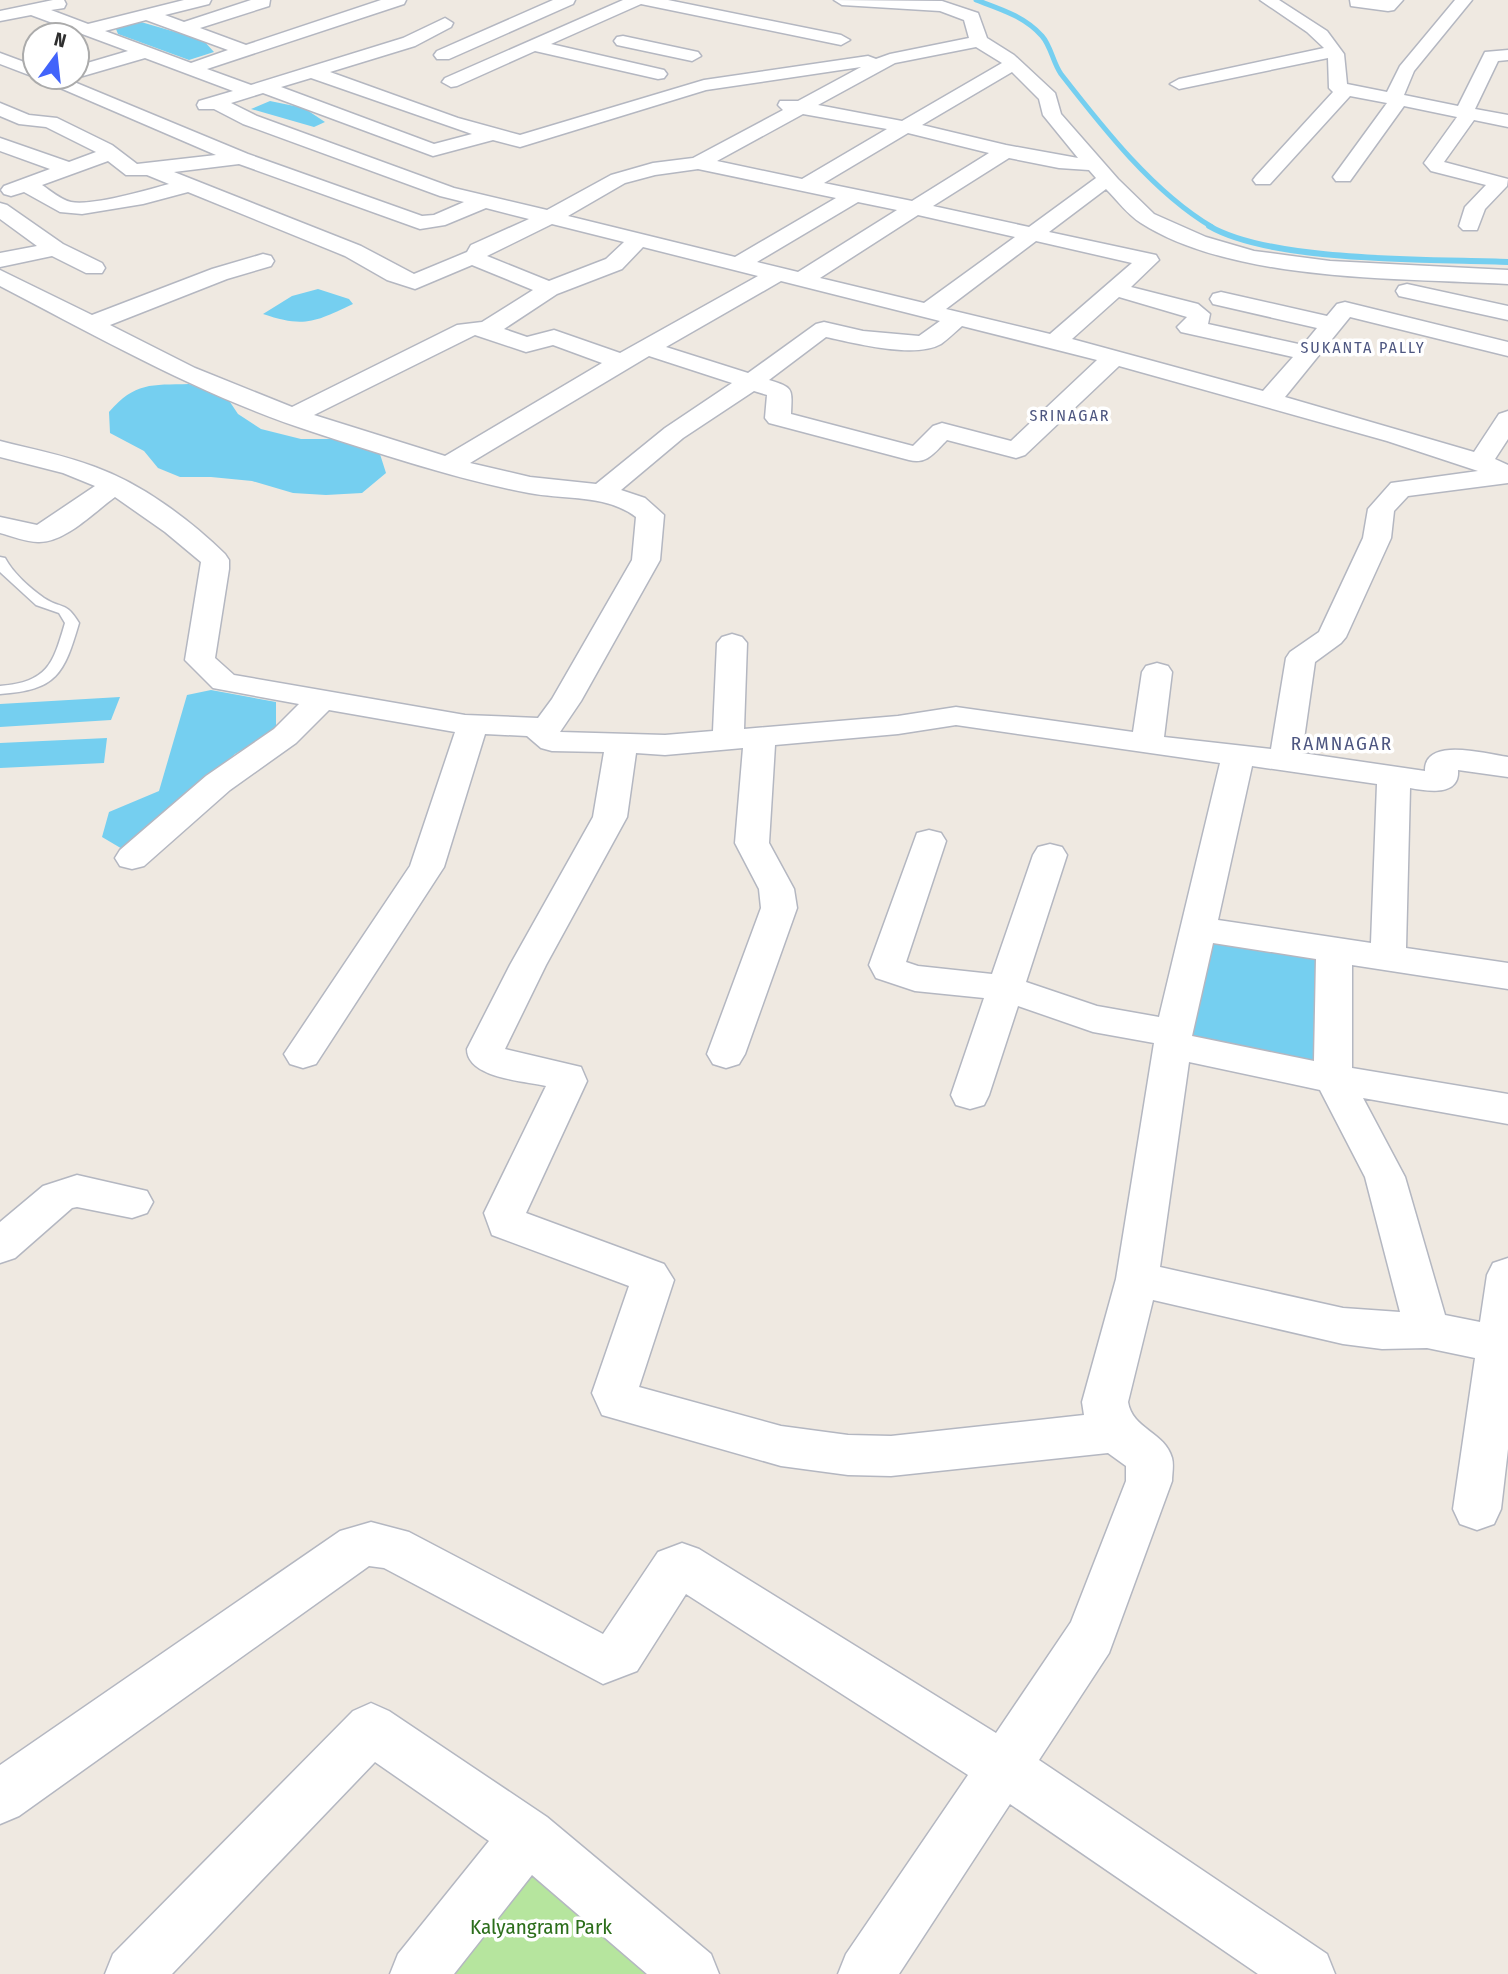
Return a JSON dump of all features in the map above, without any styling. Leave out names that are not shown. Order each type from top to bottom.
[{"type":"street","points":[[0,16],[73,0]]},
{"type":"street","points":[[91,29],[149,15],[178,3],[203,0]]},
{"type":"street","points":[[183,28],[263,2],[259,0]]},
{"type":"street","points":[[443,55],[567,0]]},
{"type":"street","points":[[451,82],[637,0]]},
{"type":"street","points":[[643,0],[841,40]]},
{"type":"street","points":[[842,0],[942,6],[971,17],[979,41],[1013,64],[1048,97],[1052,115],[1147,218],[1198,242],[1254,257],[1330,268],[1508,277]]},
{"type":"street","points":[[1268,0],[1312,28],[1334,51],[1338,68],[1338,88],[1508,121]]},
{"type":"street","points":[[1357,2],[1388,6],[1395,0]]},
{"type":"street","points":[[1343,177],[1396,99],[1406,70],[1464,0]]},
{"type":"street","points":[[36,6],[68,21]]},
{"type":"street","points":[[154,121],[409,42],[412,38],[445,23],[403,8],[349,17],[192,68]]},
{"type":"street","points":[[606,14],[632,20]]},
{"type":"street","points":[[149,15],[244,50]]},
{"type":"street","points":[[349,17],[412,38]]},
{"type":"street","points":[[571,30],[692,56]]},
{"type":"street","points":[[91,32],[433,150],[493,134]]},
{"type":"street","points":[[314,73],[451,122],[520,141],[704,85],[890,59],[979,41]]},
{"type":"street","points":[[534,46],[658,74]]},
{"type":"street","points":[[1179,84],[1334,51]]},
{"type":"street","points":[[91,68],[145,52]]},
{"type":"street","points":[[1470,226],[1475,207],[1500,182],[1438,167],[1434,163],[1467,113],[1491,56],[1508,55]]},
{"type":"street","points":[[0,58],[21,66]]},
{"type":"street","points":[[698,163],[796,107],[890,59]]},
{"type":"street","points":[[804,186],[1013,64]]},
{"type":"street","points":[[704,85],[1102,172]]},
{"type":"street","points":[[1263,180],[1345,90]]},
{"type":"street","points":[[82,91],[241,158],[420,223],[438,220],[484,201]]},
{"type":"street","points":[[217,103],[250,120],[338,154],[447,191],[1114,356],[1480,462],[1507,475]]},
{"type":"street","points":[[0,109],[26,120],[50,122],[111,153],[134,171],[241,158],[338,154]]},
{"type":"street","points":[[803,279],[1004,149],[1057,121]]},
{"type":"street","points":[[0,142],[50,122]]},
{"type":"street","points":[[0,142],[67,168]]},
{"type":"street","points":[[0,193],[111,153]]},
{"type":"street","points":[[151,169],[353,251],[395,275],[415,282],[475,256],[479,250],[550,217],[618,179],[653,169],[698,163],[1148,260]]},
{"type":"street","points":[[930,310],[1029,234],[1102,172]]},
{"type":"street","points":[[27,184],[67,208],[143,198],[189,185]]},
{"type":"street","points":[[738,264],[854,196]]},
{"type":"street","points":[[0,209],[55,249],[94,268]]},
{"type":"street","points":[[1055,342],[1148,260],[1182,235]]},
{"type":"street","points":[[484,331],[516,313],[549,289],[614,264],[639,239]]},
{"type":"street","points":[[0,260],[55,249]]},
{"type":"street","points":[[475,256],[478,260],[549,289]]},
{"type":"street","points":[[93,323],[142,306],[231,268],[263,261]]},
{"type":"street","points":[[448,465],[621,362],[777,274]]},
{"type":"street","points":[[0,277],[186,373],[293,416],[448,465],[530,485],[602,493],[645,509],[650,515],[646,560],[573,690],[543,733]]},
{"type":"street","points":[[1270,399],[1339,317],[1364,281],[1508,313]]},
{"type":"street","points":[[1114,289],[1190,309],[1199,314],[1199,320],[1189,327],[1308,353]]},
{"type":"street","points":[[1221,299],[1339,317],[1508,349]]},
{"type":"street","points":[[602,493],[674,433],[752,381],[815,333],[824,330],[863,338],[920,343],[931,340],[959,317]]},
{"type":"street","points":[[293,416],[464,330],[477,328],[526,345],[554,337],[621,362]]},
{"type":"street","points":[[647,348],[780,391],[778,418],[918,455],[942,431],[1016,450],[1042,422],[1083,388],[1114,356]]},
{"type":"street","points":[[1480,462],[1508,419]]},
{"type":"street","points":[[0,449],[94,475],[205,549],[215,564],[200,660],[225,682],[321,701],[473,724],[536,727],[552,741],[665,745],[898,725],[956,716],[1147,744],[1439,781],[1442,778],[1441,762],[1444,760],[1508,767]]},
{"type":"street","points":[[1285,761],[1301,658],[1331,637],[1373,548],[1381,512],[1400,489],[1507,475]]},
{"type":"street","points":[[1,529],[39,534],[53,529],[113,486]]},
{"type":"street","points":[[728,739],[732,643]]},
{"type":"street","points":[[1147,744],[1157,672]]},
{"type":"street","points":[[132,858],[218,783],[285,736],[321,701]]},
{"type":"street","points":[[303,1054],[426,867],[473,724]]},
{"type":"street","points":[[726,1054],[779,908],[779,894],[773,880],[756,860],[752,843],[760,736]]},
{"type":"street","points":[[621,744],[610,817],[528,965],[486,1049],[486,1056],[491,1060],[567,1077],[568,1081],[505,1213],[507,1223],[649,1276],[653,1280],[615,1393],[618,1401],[781,1446],[848,1455],[891,1456],[1114,1432]]},
{"type":"street","points":[[866,1974],[1091,1636],[1149,1481],[1149,1459],[1141,1449],[1114,1432],[1106,1415],[1105,1402],[1137,1279],[1173,1039],[1238,756]]},
{"type":"street","points":[[1388,957],[1394,776]]},
{"type":"street","points":[[929,841],[887,965],[889,969],[915,978],[1005,988],[1093,1020],[1334,1079],[1463,1099],[1508,1109]]},
{"type":"street","points":[[970,1096],[1050,855]]},
{"type":"street","points":[[1198,929],[1508,976]]},
{"type":"street","points":[[1334,949],[1334,1079],[1385,1177],[1427,1330]]},
{"type":"street","points":[[0,1246],[58,1197],[69,1192],[77,1191],[132,1202]]},
{"type":"street","points":[[1477,1509],[1504,1345],[1508,1275]]},
{"type":"street","points":[[1137,1279],[1343,1326],[1382,1331],[1427,1330],[1504,1345]]},
{"type":"street","points":[[0,1797],[357,1547],[371,1544],[392,1548],[603,1660],[619,1654],[675,1568],[688,1566],[1003,1767],[1307,1974]]},
{"type":"street","points":[[133,1974],[371,1728],[528,1836],[691,1974]]},
{"type":"street","points":[[418,1974],[528,1836]]},
{"type":"lane","points":[[0,561],[3,568],[40,602],[64,610],[72,623],[60,663],[45,679],[17,689],[0,690]]},
{"type":"green space","name":"Kalyangram Park","points":[[536,1860],[667,1974],[441,1974]]},
{"type":"water","points":[[141,22],[203,40],[214,52],[189,60],[118,34],[116,29]]},
{"type":"water","points":[[270,101],[304,108],[325,122],[314,127],[251,109]]},
{"type":"water","points":[[318,289],[349,299],[353,304],[309,321],[289,321],[263,314],[292,296]]},
{"type":"water","points":[[189,384],[228,399],[238,414],[261,429],[301,439],[333,439],[379,451],[386,473],[362,493],[326,495],[293,493],[252,481],[180,477],[158,468],[144,451],[110,433],[109,412],[127,395],[154,385]]},
{"type":"water","points":[[211,690],[276,702],[276,730],[235,754],[124,850],[102,837],[109,812],[159,791],[187,695]]},
{"type":"water","points":[[120,697],[111,720],[0,727],[0,704]]},
{"type":"water","points":[[107,738],[104,763],[0,768],[0,743]]},
{"type":"water","points":[[1206,938],[1322,952],[1319,1061],[1268,1057],[1186,1037]]},
{"type":"waterway","points":[[976,0],[1011,14],[1035,29],[1045,40],[1061,74],[1130,158],[1170,196],[1212,227]]},
{"type":"waterway","points":[[1209,226],[1237,238],[1311,253],[1396,259],[1508,262]]},
{"type":"district","name":"SUKANTA PALLY","points":[[1363,347]]},
{"type":"district","name":"SRINAGAR","points":[[1070,415]]},
{"type":"district","name":"RAMNAGAR","points":[[1342,743]]}]
